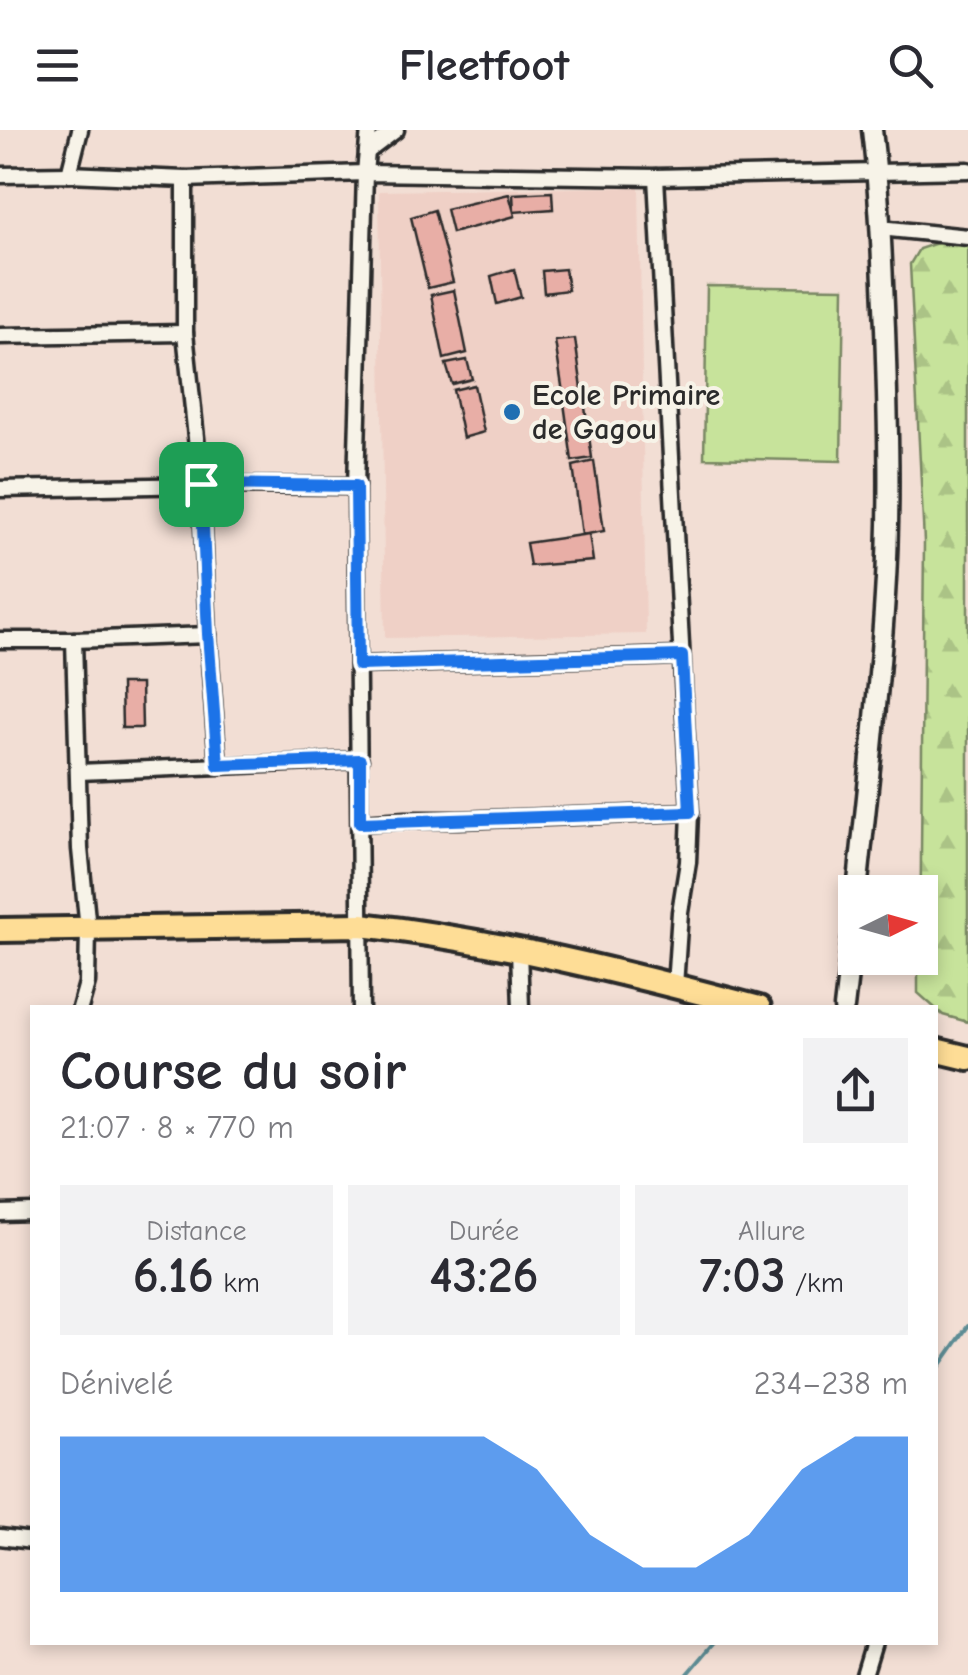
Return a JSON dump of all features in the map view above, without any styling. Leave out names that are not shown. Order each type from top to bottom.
[{"type":"main road","points":[[0,930],[360,925],[567,958],[748,1005]]},
{"type":"main road","points":[[938,1051],[968,1058]]},
{"type":"street","points":[[70,174],[80,130]]},
{"type":"street","points":[[361,1005],[356,486],[369,130]]},
{"type":"street","points":[[367,152],[396,130]]},
{"type":"street","points":[[859,875],[879,675],[890,465],[878,173],[872,130]]},
{"type":"street","points":[[0,175],[186,179],[365,173],[656,177],[968,170]]},
{"type":"street","points":[[656,177],[690,812],[675,986]]},
{"type":"street","points":[[186,179],[185,333],[201,484],[218,765]]},
{"type":"street","points":[[880,228],[968,237]]},
{"type":"street","points":[[0,336],[185,333]]},
{"type":"street","points":[[0,489],[201,484],[356,486]]},
{"type":"street","points":[[0,640],[208,634]]},
{"type":"street","points":[[74,640],[80,849],[88,929],[87,983],[81,1005]]},
{"type":"street","points":[[358,665],[682,656]]},
{"type":"street","points":[[79,772],[360,760]]},
{"type":"street","points":[[360,823],[690,812]]},
{"type":"street","points":[[519,950],[521,1005]]},
{"type":"street","points":[[844,1005],[848,975]]},
{"type":"street","points":[[0,1212],[30,1212]]},
{"type":"street","points":[[0,1537],[30,1541]]},
{"type":"street","points":[[864,1675],[873,1645]]},
{"type":"shaded area","name":"Ecole Primaire de Gagou","points":[[639,187],[646,634],[385,638],[379,191]]},
{"type":"green space","points":[[946,240],[968,243],[968,1022],[943,1015],[938,1005],[932,1005],[918,993],[918,975],[938,975],[938,875],[921,875],[924,542],[910,264],[919,249]]},
{"type":"green space","points":[[707,286],[844,288],[841,461],[704,458]]},
{"type":"building","points":[[552,192],[553,209],[514,212],[513,194]]},
{"type":"building","points":[[509,194],[515,216],[452,233],[446,209]]},
{"type":"building","points":[[434,210],[453,282],[428,288],[411,217]]},
{"type":"building","name":"Ecole Primaire de Gagou","points":[[514,269],[521,297],[497,304],[491,276]]},
{"type":"building","name":"Ecole Primaire de Gagou","points":[[565,269],[568,290],[544,293],[542,271]]},
{"type":"building","name":"Ecole Primaire de Gagou","points":[[454,290],[467,353],[444,359],[431,295]]},
{"type":"building","name":"Ecole Primaire de Gagou","points":[[575,339],[583,396],[564,399],[555,341]]},
{"type":"building","name":"Ecole Primaire de Gagou","points":[[467,360],[472,379],[452,384],[446,364]]},
{"type":"building","name":"Ecole Primaire de Gagou","points":[[474,385],[484,432],[463,438],[453,390]]},
{"type":"building","name":"Ecole Primaire de Gagou","points":[[584,400],[592,458],[572,461],[564,403]]},
{"type":"building","name":"Ecole Primaire de Gagou","points":[[594,461],[604,531],[582,535],[573,466]]},
{"type":"building","name":"Ecole Primaire de Gagou","points":[[589,534],[593,561],[530,566],[526,543]]},
{"type":"building","points":[[121,684],[141,684],[142,728],[122,728]]},
{"type":"waterway","points":[[938,1369],[968,1326]]},
{"type":"waterway","points":[[687,1675],[712,1645]]},
{"type":"place","name":"Ecole Primaire de Gagou","points":[[512,412]]},
{"type":"route","points":[[201,484],[356,486],[358,665],[682,656],[690,812],[360,823],[360,760],[218,765],[201,484]]}]
